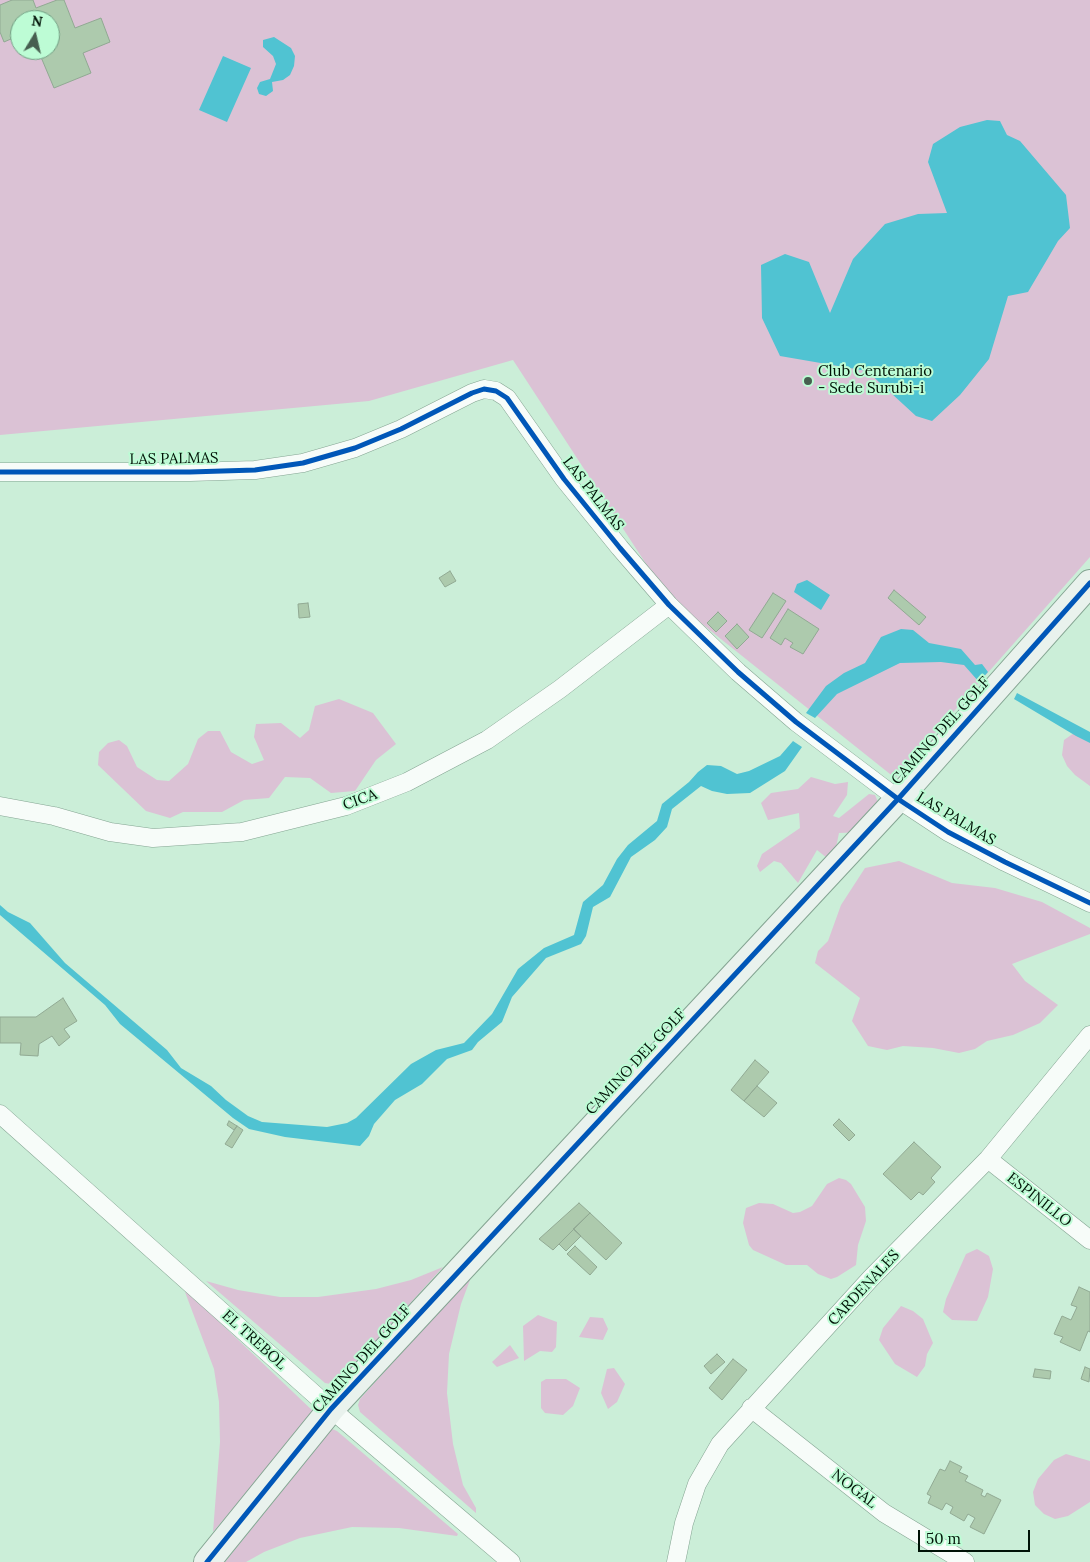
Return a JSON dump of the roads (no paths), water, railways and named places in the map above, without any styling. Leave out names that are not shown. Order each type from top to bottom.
[{"type":"street","name":"LAS PALMAS","points":[[0,472],[199,472],[255,470],[303,463],[355,448],[401,429],[454,400],[478,391],[484,389],[496,391],[507,398],[564,479],[620,548],[670,604],[738,672],[796,722],[898,799],[948,832],[1090,903]]},
{"type":"street","name":"CAMINO DEL GOLF","points":[[207,1562],[332,1410],[898,799],[1090,583]]},
{"type":"street","name":"CICA","points":[[0,806],[54,816],[110,832],[154,838],[242,832],[346,806],[406,782],[487,740],[560,689],[670,604]]},
{"type":"street","name":"CARDENALES","points":[[676,1562],[684,1523],[697,1484],[720,1444],[871,1278],[988,1159],[1090,1035]]},
{"type":"street","name":"EL TREBOL","points":[[0,1114],[332,1410],[511,1562]]},
{"type":"street","name":"ESPINILLO","points":[[988,1159],[1090,1240]]},
{"type":"street","name":"NOGAL","points":[[751,1408],[884,1513],[965,1562]]},
{"type":"water","points":[[274,37],[291,48],[295,56],[294,66],[290,75],[283,80],[272,82],[273,91],[266,96],[259,94],[257,88],[260,82],[270,79],[276,64],[273,56],[263,47],[263,40]]},
{"type":"water","points":[[223,56],[251,68],[227,122],[199,110]]},
{"type":"water","points":[[987,120],[1000,121],[1007,135],[1020,141],[1066,195],[1070,228],[1058,241],[1028,292],[1008,296],[989,359],[960,395],[932,421],[916,416],[867,371],[780,356],[762,318],[761,265],[785,254],[809,262],[830,313],[853,259],[885,224],[918,214],[947,213],[928,162],[933,144],[960,127]]},
{"type":"water","points":[[807,580],[830,595],[821,610],[794,592],[797,584]]},
{"type":"water","points":[[901,629],[913,630],[929,643],[961,649],[975,665],[982,664],[988,672],[979,682],[964,665],[941,662],[900,663],[837,694],[815,718],[806,713],[826,686],[844,673],[865,663],[881,637]]},
{"type":"water","points":[[1017,693],[1090,732],[1090,743],[1014,699]]},
{"type":"water","points":[[793,741],[802,747],[785,771],[750,793],[727,794],[712,791],[701,786],[672,809],[667,827],[655,840],[631,857],[610,897],[593,907],[586,936],[581,944],[546,958],[512,997],[502,1022],[478,1042],[472,1050],[447,1059],[422,1084],[395,1100],[374,1124],[369,1136],[360,1146],[285,1137],[249,1129],[233,1118],[120,1024],[105,1005],[0,915],[0,905],[8,912],[30,923],[65,963],[167,1050],[181,1068],[211,1086],[248,1116],[262,1122],[327,1127],[347,1123],[356,1118],[411,1064],[436,1050],[464,1043],[492,1014],[518,969],[544,948],[574,935],[583,902],[603,885],[617,859],[628,845],[657,821],[662,804],[698,772],[707,765],[721,766],[737,774],[749,771],[780,756]]},
{"type":"place","name":"Club Centenario - Sede Surubi-i","points":[[808,381]]}]
